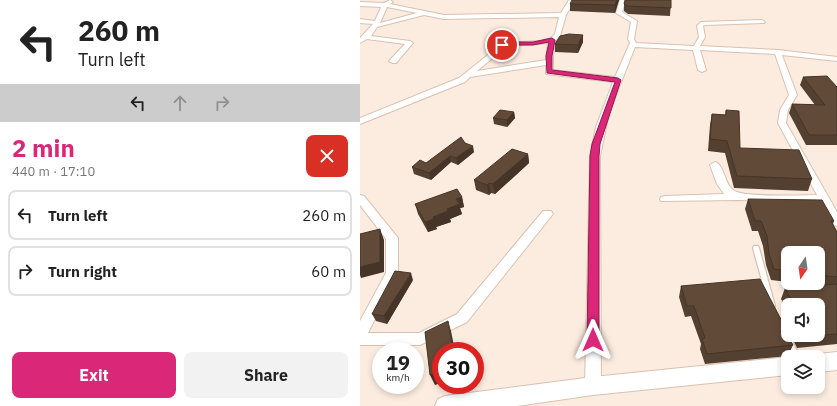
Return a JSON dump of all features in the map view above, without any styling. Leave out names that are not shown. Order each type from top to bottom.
[{"type":"street","points":[[360,41],[367,37],[376,24],[385,5],[394,0]]},
{"type":"street","points":[[360,121],[462,80],[505,44],[533,44],[552,40],[557,35],[562,15],[572,0]]},
{"type":"street","points":[[593,386],[594,156],[596,144],[618,80],[633,43],[631,39],[634,21],[619,13],[623,0]]},
{"type":"street","points":[[360,4],[385,5],[444,17],[562,15]]},
{"type":"street","points":[[360,21],[376,24],[425,13]]},
{"type":"street","points":[[702,70],[696,48],[702,38],[700,26],[703,23],[762,22]]},
{"type":"street","points":[[367,37],[410,43],[393,61]]},
{"type":"street","points":[[552,40],[549,56],[549,72],[618,80]]},
{"type":"street","points":[[632,45],[778,52],[837,58]]},
{"type":"street","points":[[778,52],[793,95],[784,110],[782,123],[837,222]]},
{"type":"street","points":[[468,75],[550,62]]},
{"type":"street","points":[[715,165],[724,189],[728,193],[738,197]]},
{"type":"street","points":[[665,199],[738,197],[824,199]]},
{"type":"street","points":[[360,198],[392,238],[392,273],[360,335]]},
{"type":"street","points":[[360,339],[420,339],[462,318],[547,214]]},
{"type":"street","points":[[825,362],[837,361]]},
{"type":"street","points":[[445,406],[593,386],[781,367]]},
{"type":"lane","points":[[756,248],[776,315]]},
{"type":"building","points":[[572,0],[617,0],[615,5],[570,4]]},
{"type":"building","points":[[625,0],[671,0],[671,8],[628,6],[624,4]]},
{"type":"building","points":[[569,34],[583,35],[578,45],[555,44],[560,36]]},
{"type":"building","points":[[827,76],[837,87],[837,135],[809,135],[792,104],[825,105],[803,77]]},
{"type":"building","points":[[500,110],[514,112],[507,120],[493,118]]},
{"type":"building","points":[[726,110],[739,111],[740,148],[799,150],[812,179],[737,176],[727,141],[710,139],[712,114],[726,115]]},
{"type":"building","points":[[461,137],[465,143],[473,146],[456,158],[450,156],[429,173],[412,167],[420,160],[426,163]]},
{"type":"building","points":[[512,149],[528,154],[493,184],[489,183],[487,185],[474,180]]},
{"type":"building","points":[[457,189],[462,197],[456,199],[460,204],[447,209],[448,211],[425,222],[415,204]]},
{"type":"building","points":[[748,199],[822,200],[834,221],[831,221],[837,232],[837,277],[825,276],[825,246],[781,246],[781,270],[774,269],[769,254],[767,236],[761,221],[755,221]]},
{"type":"building","points":[[380,229],[380,262],[360,267],[360,234]]},
{"type":"building","points":[[395,271],[411,273],[384,316],[372,314]]},
{"type":"building","points":[[760,279],[781,320],[781,342],[791,342],[793,345],[707,354],[702,339],[705,338],[694,306],[687,306],[681,286]]},
{"type":"building","points":[[837,284],[837,334],[825,335],[825,298],[790,298],[786,290],[825,290],[825,285]]},
{"type":"building","points":[[448,321],[452,342],[432,342],[432,374],[430,375],[425,332]]},
{"type":"route","points":[[502,45],[508,43],[533,44],[552,40],[549,56],[549,72],[618,80],[596,144],[594,156],[593,340]]}]
